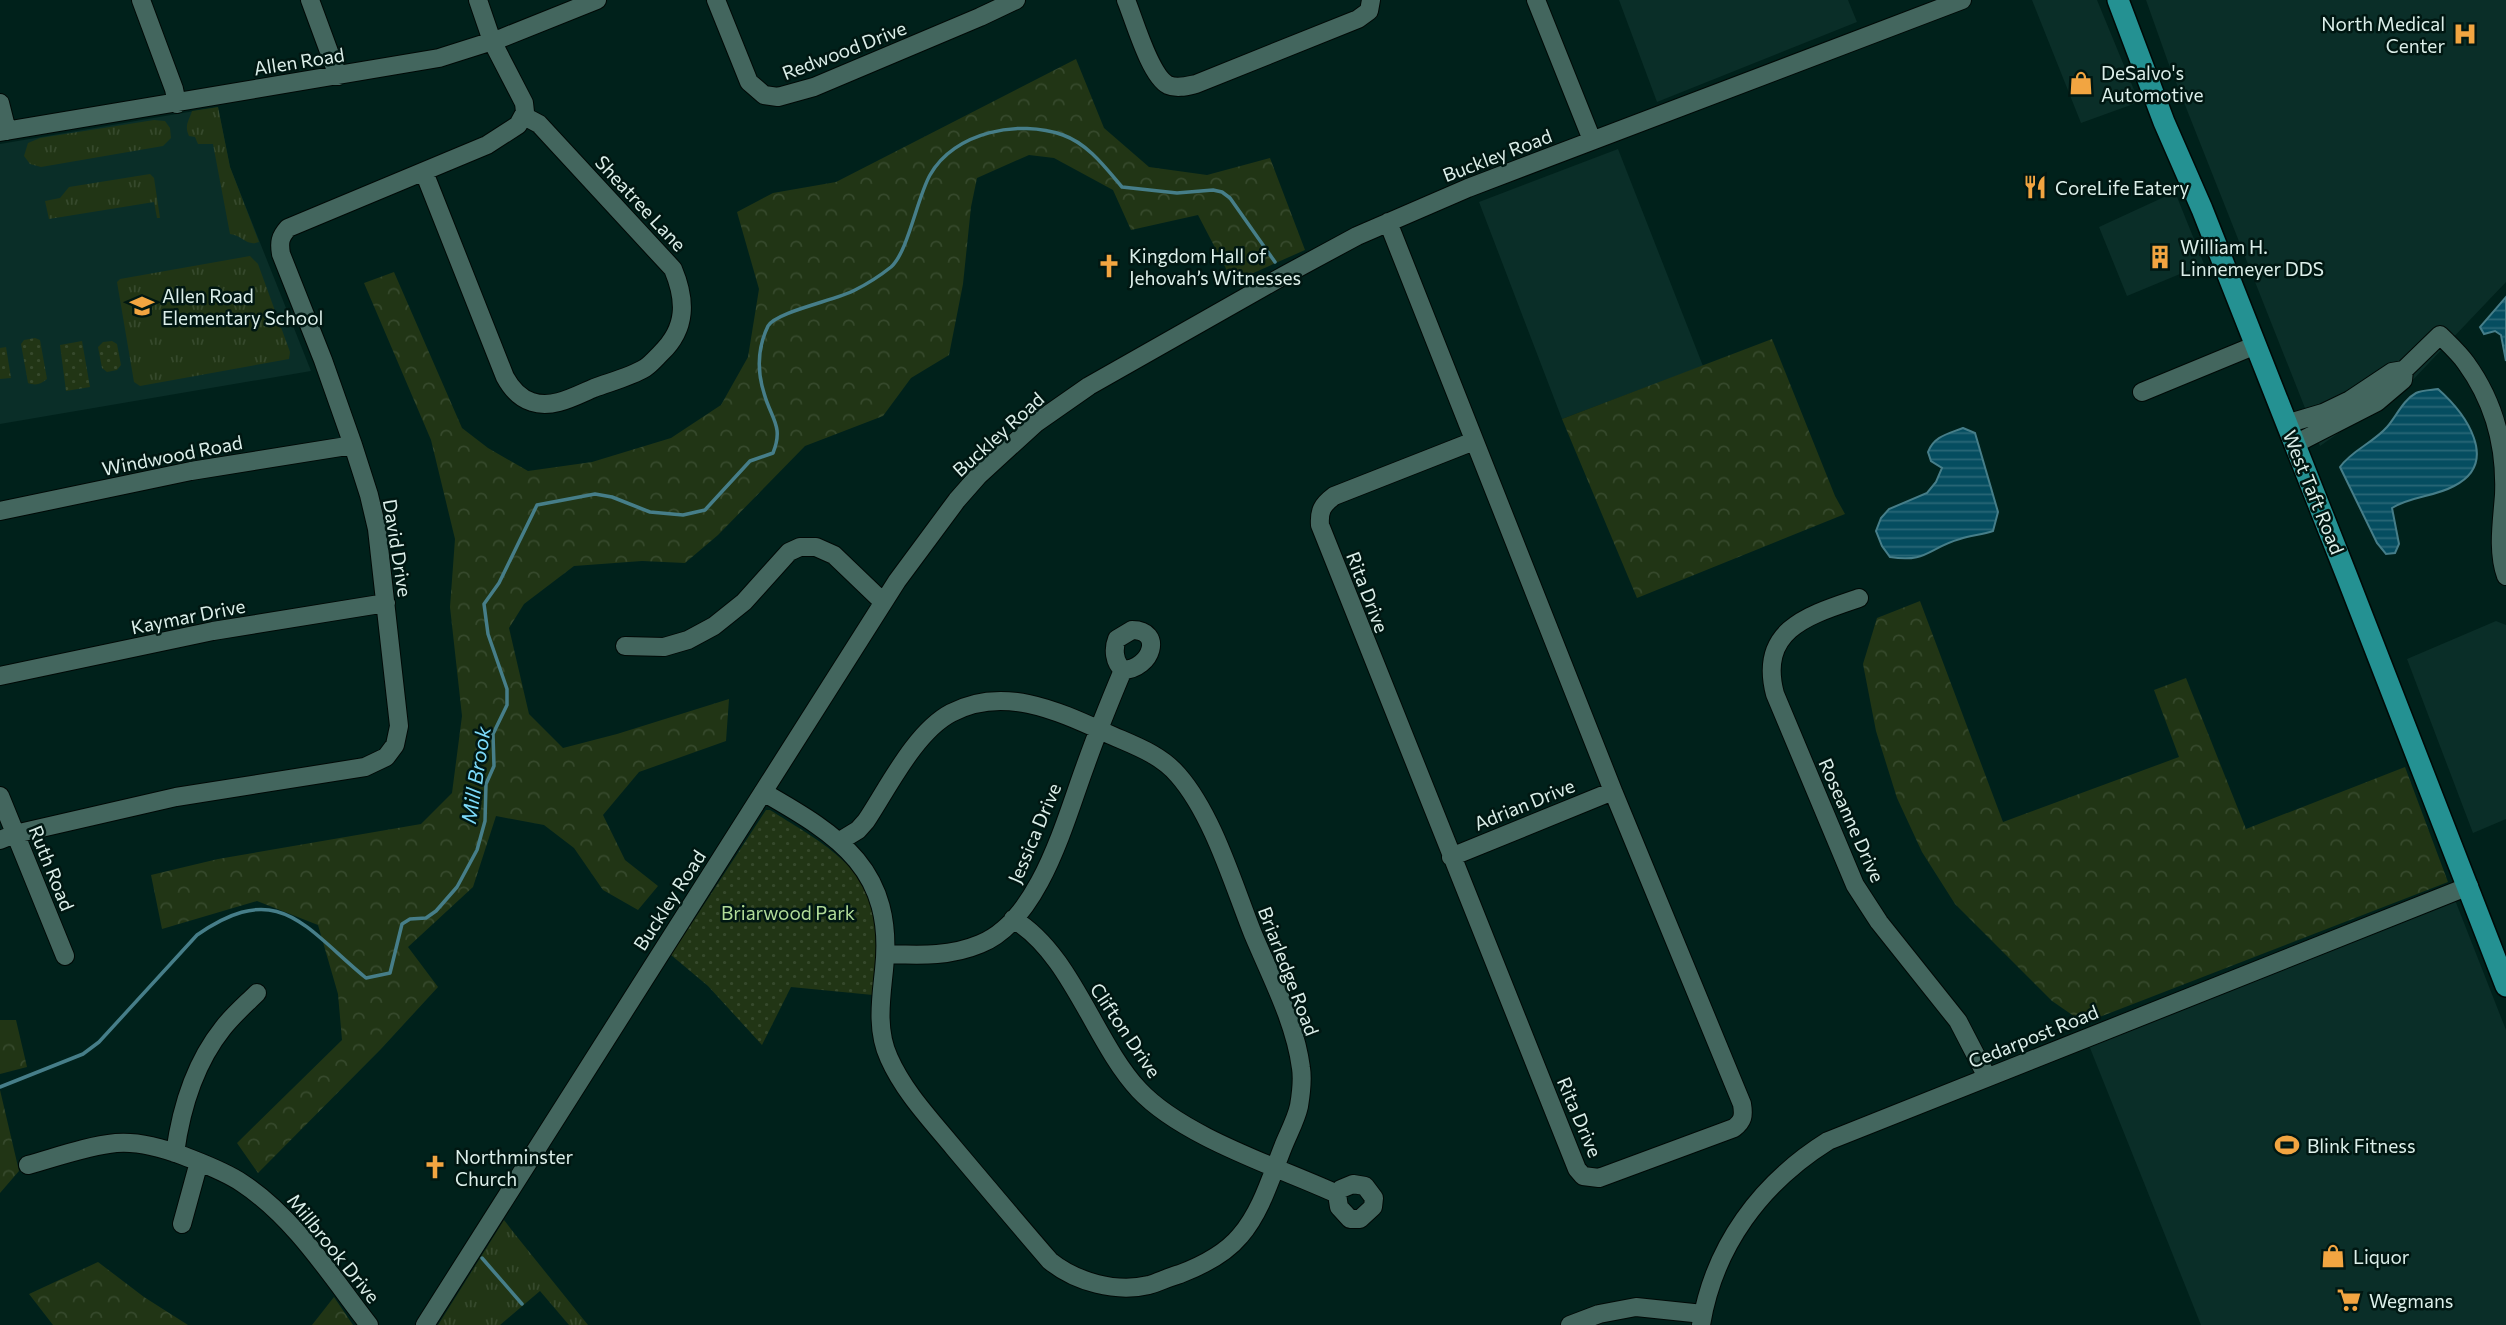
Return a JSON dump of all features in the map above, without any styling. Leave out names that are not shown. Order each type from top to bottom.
[{"type":"main road","name":"West Taft Road","points":[[2118,0],[2164,122],[2202,209],[2469,886],[2506,986]]},
{"type":"street","points":[[141,0],[177,104]]},
{"type":"street","points":[[310,0],[338,76]]},
{"type":"street","points":[[478,0],[492,41],[524,103],[524,116]]},
{"type":"street","name":"Allen Road","points":[[4,131],[439,58],[492,41],[597,0]]},
{"type":"street","name":"Redwood Drive","points":[[716,0],[749,82],[764,94],[778,97],[814,87],[980,18],[1016,0]]},
{"type":"street","points":[[1126,0],[1159,77],[1169,85],[1182,87],[1196,84],[1359,19],[1369,11],[1371,0]]},
{"type":"street","points":[[1535,0],[1592,140]]},
{"type":"street","name":"Buckley Road","points":[[425,1325],[883,602],[957,500],[979,475],[1036,423],[1089,386],[1291,272],[1388,222],[1592,140],[1962,0]]},
{"type":"street","points":[[0,103],[4,131]]},
{"type":"street","name":"Sheatree Lane","points":[[424,172],[505,377],[520,397],[545,405],[646,368],[670,344],[678,329],[682,296],[673,269],[539,124],[524,116]]},
{"type":"street","name":"David Drive","points":[[8,837],[176,797],[365,767],[386,757],[395,746],[399,726],[377,529],[353,445],[281,254],[281,235],[288,228],[487,145],[518,125],[524,116]]},
{"type":"street","name":"Rita Drive","points":[[1388,222],[1613,791],[1742,1104],[1744,1114],[1741,1122],[1734,1128],[1599,1178],[1583,1176],[1573,1159],[1337,572],[1321,526],[1319,514],[1324,504],[1334,496],[1474,441]]},
{"type":"street","points":[[2286,424],[2323,413],[2350,400],[2392,372],[2404,370],[2440,335],[2465,360],[2482,387],[2499,426],[2505,476],[2501,540],[2506,576]]},
{"type":"street","points":[[2142,392],[2256,345]]},
{"type":"street","points":[[2295,444],[2377,402],[2403,380],[2404,370]]},
{"type":"street","name":"Windwood Road","points":[[0,511],[191,471],[353,445]]},
{"type":"street","points":[[625,646],[664,647],[688,640],[714,626],[744,602],[789,552],[800,547],[816,547],[834,555],[883,602]]},
{"type":"street","name":"Roseanne Drive","points":[[1859,598],[1811,614],[1791,627],[1778,643],[1771,662],[1770,676],[1775,694],[1855,885],[1880,922],[1958,1021],[1987,1077]]},
{"type":"street","name":"Kaymar Drive","points":[[0,676],[212,631],[386,603]]},
{"type":"street","name":"Jessica Drive","points":[[886,954],[949,955],[983,944],[1013,919],[1026,903],[1045,870],[1123,670]]},
{"type":"street","name":"Briarledge Road","points":[[763,792],[805,815],[840,841],[863,867],[876,889],[886,931],[880,1006],[881,1028],[887,1055],[899,1080],[1050,1261],[1076,1278],[1129,1288],[1148,1285],[1194,1269],[1224,1251],[1239,1237],[1257,1210],[1298,1110],[1302,1089],[1301,1068],[1292,1030],[1195,796],[1176,772],[1152,753],[1054,709],[1026,703],[996,701],[977,704],[951,713],[935,725],[914,749],[866,821],[858,830],[840,841]]},
{"type":"street","name":"Adrian Drive","points":[[1451,857],[1613,791]]},
{"type":"street","name":"Ruth Road","points":[[0,796],[8,837],[65,956]]},
{"type":"street","name":"Cedarpost Road","points":[[1702,1320],[1712,1278],[1742,1220],[1759,1198],[1799,1160],[1828,1141],[2469,886]]},
{"type":"street","name":"Clifton Drive","points":[[1013,919],[1035,936],[1063,970],[1111,1050],[1139,1090],[1174,1118],[1216,1142],[1337,1195]]},
{"type":"street","points":[[174,1153],[179,1120],[206,1055],[223,1027],[257,993]]},
{"type":"street","name":"Millbrook Drive","points":[[29,1165],[90,1147],[137,1143],[199,1162],[234,1178],[274,1207],[308,1245],[369,1325]]},
{"type":"street","points":[[182,1224],[199,1162]]},
{"type":"street","points":[[1570,1325],[1599,1314],[1636,1307],[1702,1320]]},
{"type":"shaded area","points":[[1619,0],[1848,0],[1857,22],[1657,102]]},
{"type":"shaded area","points":[[2032,0],[2097,0],[2139,102],[2081,123]]},
{"type":"shaded area","points":[[2146,0],[2506,0],[2506,282],[2408,385],[2320,446],[2168,62]]},
{"type":"shaded area","name":"Allen Road Elementary School","points":[[218,107],[230,167],[311,371],[0,424],[0,144]]},
{"type":"shaded area","points":[[1618,149],[1703,366],[1562,419],[1479,202]]},
{"type":"shaded area","points":[[2175,192],[2204,264],[2127,296],[2099,227]]},
{"type":"shaded area","points":[[2506,297],[2506,361],[2501,335],[2495,331],[2484,334],[2480,327]]},
{"type":"shaded area","points":[[2438,389],[2458,411],[2474,438],[2477,451],[2475,464],[2468,476],[2454,486],[2392,508],[2399,544],[2395,553],[2386,554],[2377,543],[2340,467],[2381,433],[2411,396],[2421,391]]},
{"type":"shaded area","points":[[1963,428],[1975,433],[1998,512],[1993,531],[1949,543],[1920,556],[1890,557],[1876,531],[1881,518],[1889,509],[1927,493],[1942,468],[1931,461],[1928,452],[1942,436]]},
{"type":"shaded area","points":[[2496,621],[2506,625],[2506,819],[2473,833],[2407,659]]},
{"type":"shaded area","points":[[2455,900],[2506,1030],[2506,1325],[2201,1325],[2088,1043]]},
{"type":"green space","points":[[1076,59],[1104,128],[1149,167],[1207,175],[1270,158],[1305,250],[1233,282],[1198,215],[1131,230],[1113,190],[1054,158],[1029,155],[977,178],[971,207],[963,284],[949,355],[911,378],[883,416],[805,446],[718,535],[685,563],[642,561],[574,566],[524,604],[509,628],[529,714],[563,748],[729,699],[726,741],[639,772],[603,815],[625,860],[658,886],[638,910],[603,890],[574,848],[544,825],[496,816],[473,887],[408,947],[438,987],[381,1049],[258,1173],[237,1143],[342,1040],[338,994],[318,925],[257,901],[162,929],[151,875],[218,859],[421,824],[452,793],[462,716],[450,607],[455,539],[431,440],[364,283],[394,272],[462,428],[488,448],[528,471],[592,462],[671,438],[721,405],[748,357],[759,289],[737,212],[773,193],[836,182]]},
{"type":"green space","points":[[218,107],[230,167],[259,242],[251,243],[230,234],[213,144],[198,144],[195,137],[189,136],[187,129],[192,111]]},
{"type":"green space","points":[[154,120],[165,121],[170,128],[171,138],[163,146],[41,167],[30,164],[24,156],[28,143],[40,138]]},
{"type":"green space","points":[[150,174],[154,178],[160,218],[157,218],[154,202],[49,219],[45,201],[60,198],[69,187]]},
{"type":"green space","points":[[250,256],[258,264],[290,352],[289,359],[140,386],[134,382],[117,282],[120,279]]},
{"type":"green space","points":[[1772,339],[1835,496],[1845,514],[1637,598],[1562,419]]},
{"type":"green space","points":[[24,340],[40,340],[47,379],[36,384],[28,383],[21,344]]},
{"type":"green space","points":[[82,341],[90,387],[66,391],[60,345]]},
{"type":"green space","points":[[112,341],[117,344],[121,365],[117,370],[107,372],[102,368],[98,347],[103,342]]},
{"type":"green space","points":[[6,347],[11,378],[0,379],[0,348]]},
{"type":"green space","points":[[1920,601],[2003,822],[2179,757],[2154,690],[2186,678],[2246,829],[2405,767],[2448,882],[2084,1023],[2052,1001],[1955,904],[1922,852],[1897,798],[1876,731],[1863,664],[1877,618]]},
{"type":"green space","name":"Briarwood Park","points":[[766,810],[820,842],[850,867],[870,899],[876,919],[878,947],[873,995],[791,987],[762,1045],[708,986],[671,955]]},
{"type":"green space","points":[[0,1020],[16,1020],[27,1067],[0,1074]]},
{"type":"green space","points":[[0,1090],[19,1171],[0,1193]]},
{"type":"green space","points":[[504,1220],[588,1325],[569,1325],[540,1291],[500,1325],[438,1325]]},
{"type":"green space","points":[[98,1262],[144,1297],[188,1325],[53,1325],[29,1294]]},
{"type":"green space","points":[[334,1297],[353,1325],[312,1325]]},
{"type":"waterway","name":"Mill Brook","points":[[0,1087],[83,1054],[99,1042],[197,935],[225,918],[249,911],[270,910],[289,916],[307,927],[366,978],[390,973],[402,924],[410,919],[426,918],[436,911],[457,887],[477,850],[485,821],[486,784],[494,766],[493,734],[507,705],[507,689],[488,634],[484,604],[499,583],[537,505],[595,494],[612,497],[650,512],[683,515],[705,510],[750,461],[773,453],[777,429],[760,376],[760,351],[768,326],[794,311],[855,290],[891,267],[902,250],[930,175],[941,160],[955,148],[971,139],[1008,129],[1046,130],[1063,135],[1088,150],[1122,187],[1177,193],[1213,190],[1222,192],[1230,198],[1275,262]]},
{"type":"waterway","points":[[482,1258],[522,1304]]},
{"type":"place","name":"North Medical Center","points":[[2465,34]]},
{"type":"place","name":"DeSalvo's Automotive","points":[[2081,83]]},
{"type":"place","name":"CoreLife Eatery","points":[[2035,187]]},
{"type":"place","name":"William H. Linnemeyer DDS","points":[[2160,257]]},
{"type":"place","name":"Kingdom Hall of Jehovah’s Witnesses","points":[[1109,266]]},
{"type":"place","name":"Allen Road Elementary School","points":[[142,306]]},
{"type":"place","name":"Blink Fitness","points":[[2287,1145]]},
{"type":"place","name":"Northminster Church","points":[[435,1167]]},
{"type":"place","name":"Liquor","points":[[2333,1256]]},
{"type":"place","name":"Wegmans","points":[[2349,1300]]}]
